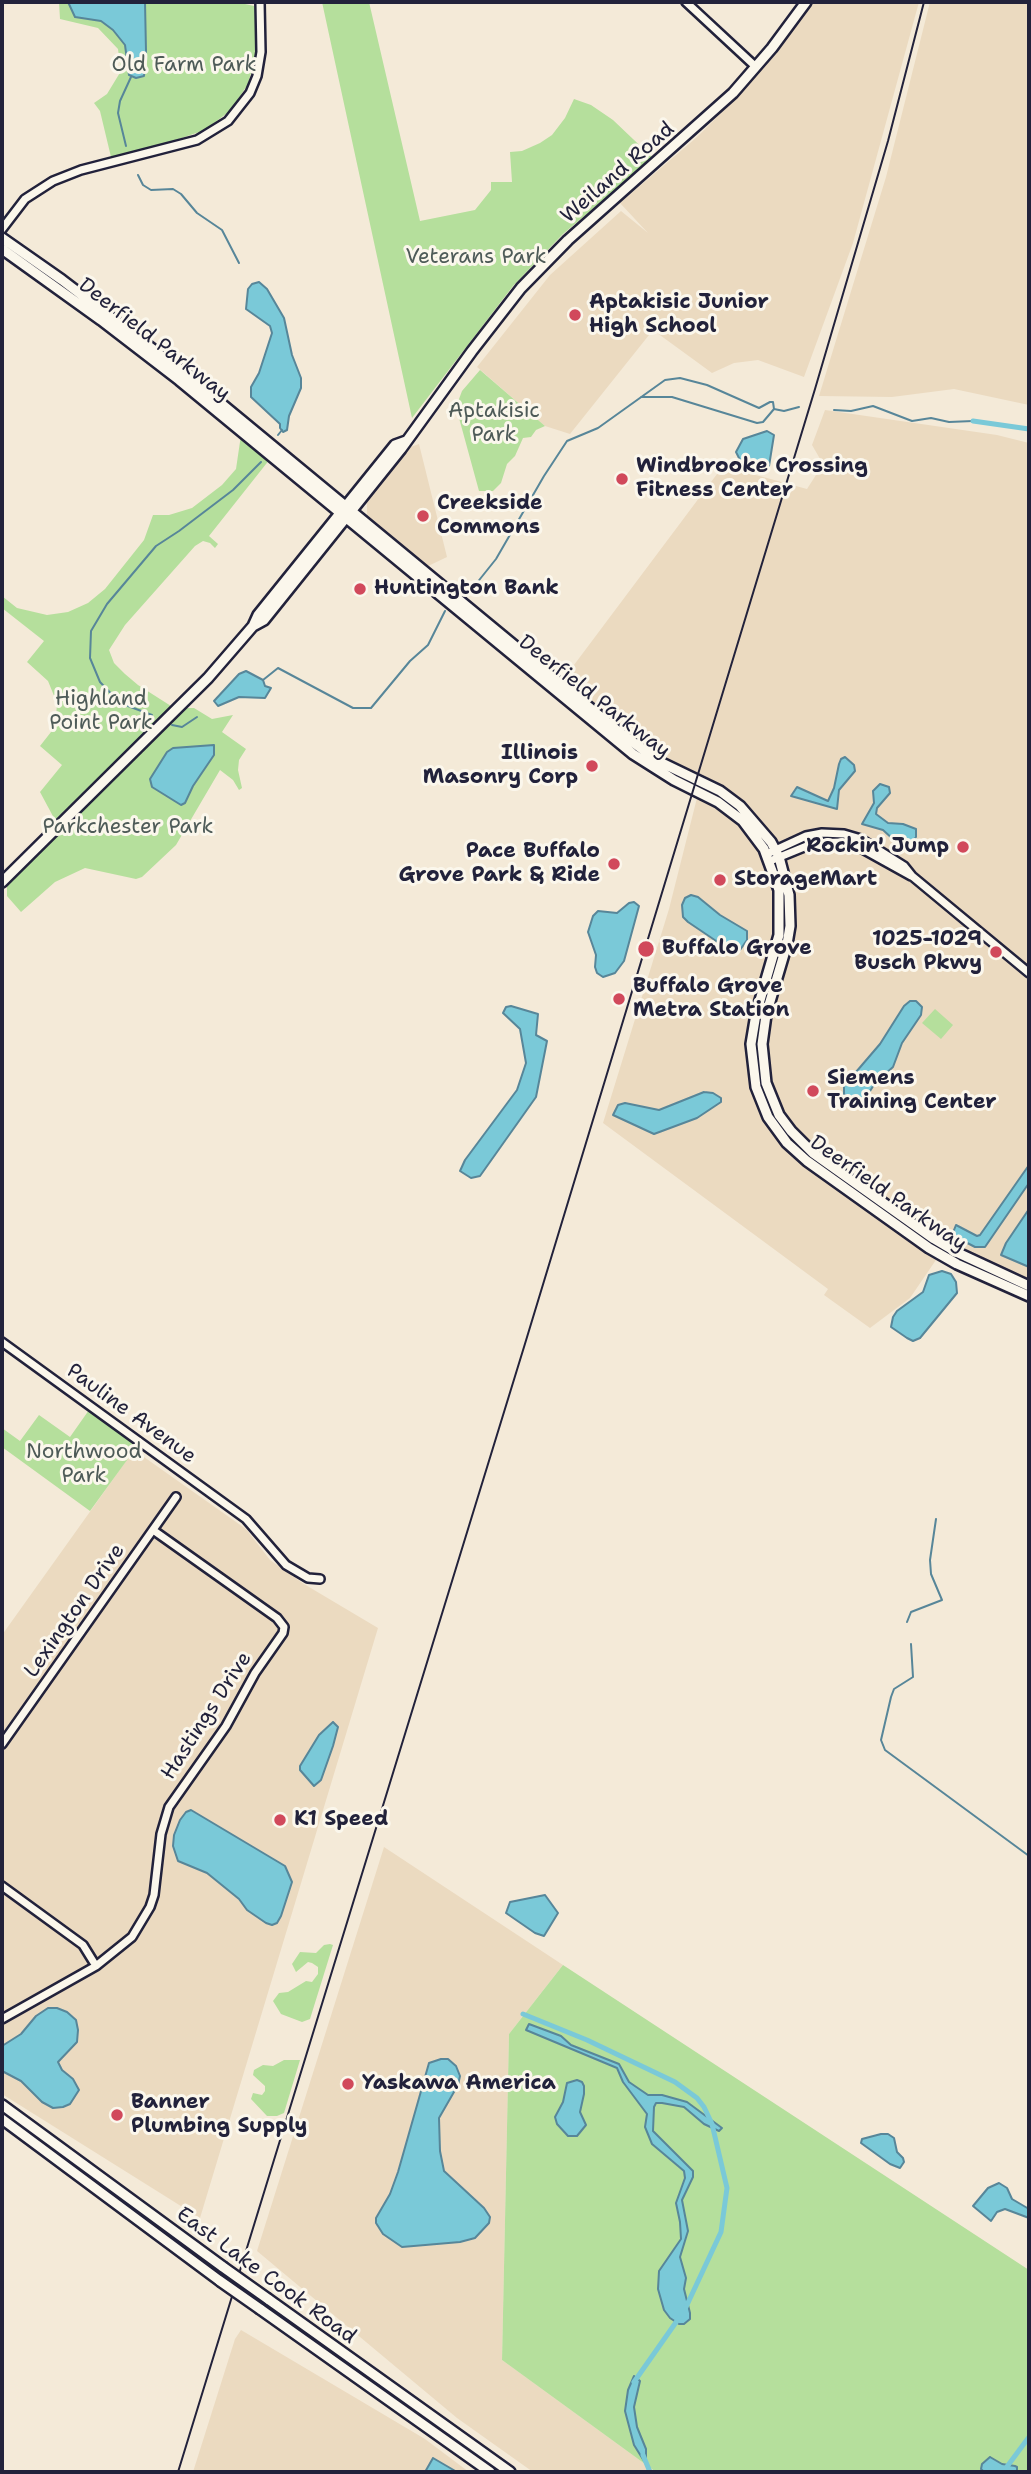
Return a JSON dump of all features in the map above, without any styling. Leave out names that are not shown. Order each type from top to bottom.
[{"type":"main road","name":"Weiland Road","points":[[2,882],[189,698],[253,626],[258,615],[401,449],[503,309],[537,271],[568,240],[703,122],[756,67],[806,2]]},
{"type":"main road","name":"Deerfield Parkway","points":[[2,238],[72,287],[184,373],[346,512],[366,533],[633,754],[732,811],[773,856],[779,890],[779,934],[756,1014],[751,1044],[753,1074],[768,1117],[787,1143],[807,1161],[929,1248],[966,1269],[1029,1296]]},
{"type":"main road","name":"Deerfield Parkway","points":[[2,249],[136,346],[651,756],[729,797],[754,821],[773,856],[789,895],[790,926],[787,944],[764,1028],[762,1053],[766,1083],[779,1115],[813,1153],[934,1239],[1029,1286]]},
{"type":"main road","name":"Weiland Road","points":[[253,626],[264,620],[331,538],[346,512]]},
{"type":"main road","points":[[331,538],[348,529],[366,533]]},
{"type":"main road","name":"East Lake Cook Road","points":[[2,2105],[510,2472]]},
{"type":"main road","name":"East Lake Cook Road","points":[[2,2119],[220,2281],[490,2472]]},
{"type":"street","points":[[2,229],[25,199],[52,181],[81,170],[197,140],[228,121],[250,93],[257,76],[261,52],[260,2]]},
{"type":"street","points":[[686,2],[756,67]]},
{"type":"street","points":[[773,856],[812,835],[844,834],[877,847],[904,866],[912,876],[1029,974]]},
{"type":"street","name":"Pauline Avenue","points":[[2,1342],[213,1494],[255,1527],[286,1565],[308,1578],[320,1579]]},
{"type":"street","name":"Lexington Drive","points":[[2,1744],[176,1497]]},
{"type":"street","name":"Hastings Drive","points":[[96,1966],[121,1948],[142,1923],[154,1895],[161,1833],[169,1807],[226,1726],[256,1673],[283,1633],[284,1627],[277,1618],[153,1531]]},
{"type":"street","points":[[2,1886],[83,1945],[96,1966],[2,2020]]},
{"type":"shaded area","points":[[808,2],[919,2],[853,243],[804,377],[758,360],[734,363],[712,373],[653,330],[570,434],[545,426],[477,367],[550,275],[621,211],[648,233],[620,203],[697,137],[746,88],[780,45]]},
{"type":"shaded area","points":[[930,2],[1029,2],[1029,405],[954,389],[892,397],[819,396],[886,177]]},
{"type":"shaded area","points":[[825,410],[997,435],[1029,443],[1029,1282],[955,1249],[807,1143],[786,1119],[776,1099],[768,1070],[766,1043],[793,928],[787,865],[777,844],[735,799],[671,765],[618,728],[562,681],[723,466],[807,489],[823,464],[812,445]]},
{"type":"shaded area","name":"Creekside Commons","points":[[419,444],[447,557],[426,567],[367,516],[367,502],[408,448]]},
{"type":"shaded area","points":[[698,794],[728,812],[757,843],[774,883],[778,921],[748,1046],[750,1075],[767,1123],[796,1156],[938,1257],[910,1298],[870,1328],[824,1295],[828,1289],[603,1123],[669,909]]},
{"type":"shaded area","points":[[134,1450],[246,1529],[270,1560],[304,1584],[378,1628],[200,2218],[2,2094],[2,1635]]},
{"type":"shaded area","points":[[384,1847],[563,1965],[509,2034],[502,2360],[656,2472],[533,2472],[457,2418],[257,2251]]},
{"type":"shaded area","points":[[241,2330],[425,2439],[469,2472],[193,2472],[235,2339]]},
{"type":"green space","name":"Old Farm Park","points":[[59,2],[236,2],[254,6],[256,54],[248,84],[231,110],[205,130],[164,144],[111,157],[100,111],[94,103],[107,94],[121,71],[118,49],[98,28],[60,19]]},
{"type":"green space","name":"Veterans Park","points":[[322,2],[369,2],[420,221],[475,210],[491,190],[491,182],[512,182],[510,152],[522,151],[552,135],[565,118],[574,99],[591,105],[613,120],[653,158],[563,234],[513,286],[412,418]]},
{"type":"green space","name":"Aptakisic Park","points":[[480,370],[545,426],[536,430],[531,437],[523,438],[515,456],[507,464],[501,483],[493,491],[479,491],[456,407],[462,391]]},
{"type":"green space","name":"Highland Point Park","points":[[241,435],[270,459],[209,536],[218,544],[215,548],[203,541],[195,546],[125,625],[109,650],[114,663],[125,674],[171,706],[55,820],[40,792],[62,765],[40,746],[51,732],[57,703],[48,681],[27,662],[44,641],[2,608],[2,596],[17,608],[47,615],[68,612],[88,603],[105,589],[144,540],[153,515],[169,515],[192,508],[222,485],[236,469]]},
{"type":"green space","name":"Parkchester Park","points":[[187,708],[194,708],[212,719],[233,715],[222,732],[246,749],[239,760],[242,788],[239,790],[233,780],[220,770],[176,845],[142,877],[136,879],[85,868],[55,882],[21,912],[7,896],[7,886],[142,749]]},
{"type":"green space","points":[[935,1009],[953,1025],[941,1039],[922,1023]]},
{"type":"green space","name":"Northwood Park","points":[[89,1410],[138,1445],[90,1511],[2,1447],[2,1428],[20,1441],[39,1415],[70,1437]]},
{"type":"green space","points":[[324,1945],[333,1945],[310,2019],[302,2022],[281,2014],[273,2001],[279,1993],[288,1992],[306,1981],[312,1982],[318,1974],[318,1967],[308,1962],[296,1972],[292,1964],[300,1952],[316,1953]]},
{"type":"green space","points":[[563,1965],[1029,2270],[1029,2472],[656,2472],[502,2360],[509,2034]]},
{"type":"green space","points":[[284,2060],[300,2060],[284,2113],[267,2116],[251,2099],[253,2093],[262,2095],[265,2091],[265,2086],[253,2075],[254,2070],[263,2065],[273,2066]]},
{"type":"water","points":[[68,2],[145,2],[144,76],[136,78],[129,75],[125,45],[113,30],[101,21],[75,17]]},
{"type":"water","points":[[259,282],[267,289],[284,318],[292,355],[301,378],[301,388],[289,416],[287,430],[283,432],[280,424],[251,397],[251,387],[259,373],[272,333],[270,326],[246,309],[248,289]]},
{"type":"water","points":[[767,431],[774,435],[769,466],[758,470],[740,460],[736,452],[743,439]]},
{"type":"water","points":[[246,671],[263,680],[265,686],[271,688],[265,698],[239,697],[218,706],[214,701],[239,674]]},
{"type":"water","points":[[214,745],[214,755],[185,803],[181,805],[152,787],[150,779],[167,752],[173,748]]},
{"type":"water","points":[[845,757],[854,765],[855,771],[839,790],[837,809],[791,796],[797,787],[828,801],[839,764]]},
{"type":"water","points":[[880,784],[889,787],[890,793],[877,808],[876,814],[888,823],[903,824],[916,829],[916,837],[908,847],[895,841],[883,830],[862,824],[874,803],[873,791]]},
{"type":"water","points":[[691,895],[698,897],[720,915],[747,931],[747,940],[740,950],[731,951],[683,917],[682,905],[685,898]]},
{"type":"water","points":[[634,902],[639,906],[624,961],[615,973],[603,977],[597,973],[595,967],[596,955],[588,932],[593,916],[598,911],[617,913]]},
{"type":"water","points":[[910,1001],[916,1001],[922,1007],[921,1015],[902,1043],[893,1067],[875,1083],[862,1104],[854,1103],[844,1094],[844,1086],[880,1044]]},
{"type":"water","points":[[506,1007],[538,1014],[536,1035],[547,1041],[536,1097],[480,1176],[471,1178],[460,1171],[465,1160],[517,1090],[526,1063],[520,1029],[503,1013]]},
{"type":"water","points":[[704,1092],[713,1093],[721,1098],[721,1102],[697,1118],[654,1134],[613,1115],[618,1105],[625,1103],[659,1110]]},
{"type":"water","points":[[1029,1165],[1029,1183],[985,1247],[975,1247],[952,1235],[956,1225],[980,1235]]},
{"type":"water","points":[[1029,1209],[1029,1267],[1001,1255]]},
{"type":"water","points":[[942,1271],[951,1274],[956,1282],[957,1293],[920,1338],[913,1341],[891,1327],[893,1317],[923,1292],[929,1275]]},
{"type":"water","points":[[333,1722],[338,1727],[333,1746],[321,1780],[314,1786],[300,1770],[300,1766],[319,1735]]},
{"type":"water","points":[[191,1810],[285,1866],[292,1882],[277,1923],[266,1923],[247,1910],[239,1899],[207,1873],[178,1861],[173,1846],[174,1835],[180,1820]]},
{"type":"water","points":[[545,1895],[558,1913],[544,1936],[506,1913],[510,1902]]},
{"type":"water","points":[[48,2008],[67,2012],[76,2020],[78,2030],[77,2042],[58,2062],[79,2090],[70,2104],[63,2107],[53,2108],[42,2102],[21,2081],[2,2071],[2,2046],[21,2034],[36,2016]]},
{"type":"water","points":[[529,2024],[561,2036],[571,2045],[619,2064],[629,2082],[648,2095],[662,2095],[687,2102],[722,2128],[719,2131],[704,2124],[684,2107],[656,2103],[654,2107],[653,2131],[693,2171],[693,2177],[682,2200],[688,2231],[680,2257],[686,2278],[684,2289],[690,2313],[690,2319],[684,2324],[670,2318],[664,2310],[658,2289],[659,2271],[681,2239],[676,2203],[685,2178],[684,2171],[652,2144],[645,2127],[647,2114],[623,2082],[617,2068],[526,2030]]},
{"type":"water","points":[[448,2059],[456,2066],[460,2076],[458,2085],[439,2118],[440,2151],[444,2171],[484,2208],[490,2217],[489,2223],[475,2238],[460,2242],[402,2247],[383,2234],[376,2218],[390,2194],[398,2172],[429,2063]]},
{"type":"water","points":[[577,2080],[584,2086],[580,2112],[586,2125],[577,2136],[568,2136],[557,2124],[555,2117],[563,2102],[567,2083]]},
{"type":"water","points":[[881,2134],[894,2138],[897,2152],[904,2162],[900,2168],[861,2143],[862,2139]]},
{"type":"water","points":[[999,2183],[1007,2188],[1012,2199],[1029,2209],[1029,2218],[1005,2209],[997,2212],[991,2221],[973,2206],[988,2188]]},
{"type":"water","points":[[634,2376],[640,2381],[634,2407],[637,2427],[646,2449],[644,2461],[634,2445],[625,2411],[628,2390]]},
{"type":"water","points":[[990,2457],[1002,2464],[1017,2467],[1017,2472],[984,2472],[981,2469],[982,2464]]},
{"type":"water","points":[[433,2458],[457,2472],[425,2472]]},
{"type":"waterway","points":[[126,146],[118,113],[120,101],[131,77]]},
{"type":"waterway","points":[[138,175],[143,185],[151,190],[173,189],[181,194],[197,213],[222,230],[239,263]]},
{"type":"waterway","points":[[468,594],[496,559],[567,441],[598,428],[665,380],[680,378],[707,385],[759,408],[770,402],[773,402],[774,409],[784,411],[799,407]]},
{"type":"waterway","points":[[641,397],[672,397],[757,423],[763,422],[774,409]]},
{"type":"waterway","points":[[834,410],[851,411],[873,406],[912,421],[931,418],[949,422],[973,421]]},
{"type":"waterway","points":[[973,421],[1029,429]]},
{"type":"waterway","points":[[278,435],[282,430]]},
{"type":"waterway","points":[[152,715],[120,703],[100,682],[90,658],[91,631],[107,604],[156,546],[233,490],[261,462]]},
{"type":"waterway","points":[[263,680],[278,668],[353,708],[371,708],[410,661],[428,645],[445,611]]},
{"type":"waterway","points":[[172,725],[182,727],[197,717]]},
{"type":"waterway","points":[[907,1622],[911,1612],[942,1600],[931,1574],[930,1560],[936,1519]]},
{"type":"waterway","points":[[911,1644],[913,1677],[894,1689],[881,1740],[885,1750],[1029,1856]]},
{"type":"waterway","points":[[523,2014],[587,2040],[675,2082],[697,2098],[704,2107],[712,2124],[727,2188],[721,2232],[686,2307]]},
{"type":"waterway","points":[[634,2382],[679,2318]]},
{"type":"waterway","points":[[1003,2472],[1029,2437]]},
{"type":"waterway","points":[[643,2455],[650,2472]]},
{"type":"railway","points":[[178,2472],[815,389],[888,141],[924,2]]},
{"type":"place","name":"Aptakisic Junior High School","points":[[575,315]]},
{"type":"place","name":"Windbrooke Crossing Fitness Center","points":[[622,479]]},
{"type":"place","name":"Creekside Commons","points":[[423,516]]},
{"type":"place","name":"Huntington Bank","points":[[360,589]]},
{"type":"place","name":"Illinois Masonry Corp","points":[[592,766]]},
{"type":"place","name":"Rockin' Jump","points":[[963,847]]},
{"type":"place","name":"Pace Buffalo Grove Park & Ride","points":[[614,864]]},
{"type":"place","name":"StorageMart","points":[[720,880]]},
{"type":"place","name":"Buffalo Grove","points":[[646,949]]},
{"type":"place","name":"1025-1029 Busch Pkwy","points":[[996,952]]},
{"type":"place","name":"Buffalo Grove Metra Station","points":[[619,999]]},
{"type":"place","name":"Siemens Training Center","points":[[813,1091]]},
{"type":"place","name":"K1 Speed","points":[[280,1820]]},
{"type":"place","name":"Yaskawa America","points":[[348,2084]]},
{"type":"place","name":"Banner Plumbing Supply","points":[[117,2115]]}]
